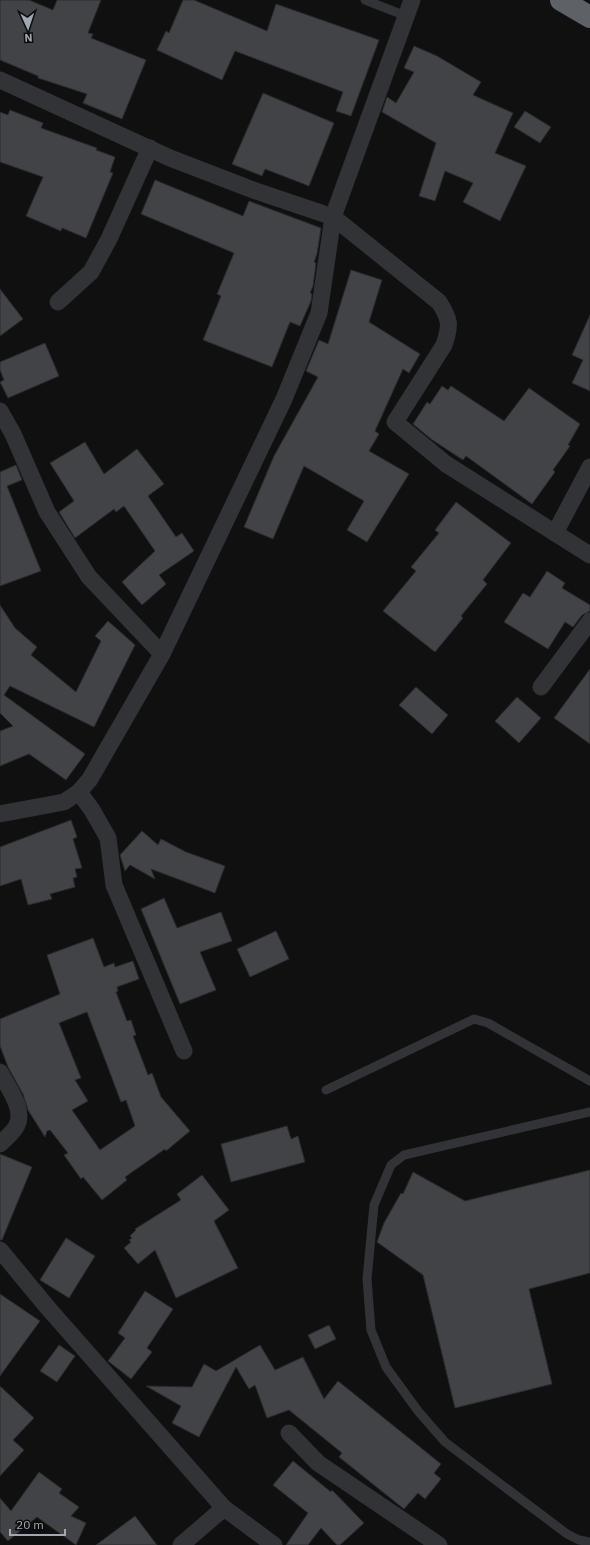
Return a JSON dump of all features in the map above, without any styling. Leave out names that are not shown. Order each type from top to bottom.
[{"type":"highway","points":[[561,0],[590,17]]},
{"type":"street","points":[[0,814],[64,802],[79,792],[90,779],[162,654],[284,399],[319,313],[333,217],[412,0]]},
{"type":"street","points":[[0,80],[150,148],[256,191],[333,217],[439,302],[448,317],[449,332],[444,345],[395,422],[446,464],[590,556]]},
{"type":"street","points":[[58,302],[91,272],[109,239],[150,148]]},
{"type":"street","points":[[0,411],[13,434],[47,512],[89,577],[162,654]]},
{"type":"street","points":[[555,533],[590,467]]},
{"type":"street","points":[[541,688],[590,621]]},
{"type":"street","points":[[79,792],[92,810],[108,838],[114,885],[184,1051]]},
{"type":"street","points":[[0,1072],[14,1098],[20,1118],[17,1126],[0,1144]]},
{"type":"street","points":[[0,1250],[48,1308],[224,1508],[274,1545]]},
{"type":"street","points":[[289,1433],[318,1463],[439,1545]]},
{"type":"street","points":[[181,1545],[224,1508]]},
{"type":"lane","points":[[365,0],[406,16]]},
{"type":"lane","points":[[326,1090],[474,1019],[488,1023],[590,1081]]},
{"type":"lane","points":[[590,1112],[404,1155],[391,1165],[374,1205],[367,1279],[371,1330],[386,1367],[418,1411],[445,1442],[567,1534],[579,1540],[590,1542]]},
{"type":"building","points":[[0,0],[29,0],[53,10],[57,0],[101,0],[88,33],[93,34],[91,38],[146,60],[122,119],[83,103],[87,94],[38,78],[38,76],[0,60]]},
{"type":"building","points":[[183,0],[194,0],[267,31],[276,4],[379,40],[351,116],[336,111],[343,92],[235,51],[222,80],[157,50],[166,31],[169,33]]},
{"type":"building","points":[[414,46],[437,56],[481,82],[473,95],[513,113],[495,153],[526,166],[500,221],[463,202],[473,183],[445,171],[435,201],[419,196],[436,143],[382,112],[387,97],[396,103],[414,72],[404,68]]},
{"type":"building","points":[[263,93],[334,123],[309,186],[265,169],[262,176],[232,164]]},
{"type":"building","points":[[10,110],[43,123],[41,128],[97,148],[96,150],[115,157],[110,172],[113,173],[86,238],[62,228],[61,231],[26,216],[43,177],[0,162],[0,112],[8,115]]},
{"type":"building","points":[[525,111],[551,127],[540,143],[514,127]]},
{"type":"building","points":[[155,180],[243,216],[249,201],[321,228],[317,254],[314,262],[316,263],[313,286],[310,293],[312,294],[311,301],[300,326],[290,322],[272,367],[203,340],[221,296],[217,294],[234,253],[141,214]]},
{"type":"building","points":[[351,270],[382,280],[369,322],[420,354],[409,373],[403,369],[375,431],[379,434],[369,451],[409,474],[367,542],[347,530],[364,501],[304,466],[273,539],[244,527],[274,456],[318,377],[306,371],[319,340],[328,344]]},
{"type":"building","points":[[0,289],[23,319],[0,336]]},
{"type":"building","points":[[590,315],[590,391],[572,383],[583,360],[572,355]]},
{"type":"building","points":[[45,343],[59,376],[8,398],[0,382],[4,380],[0,370],[0,362]]},
{"type":"building","points":[[442,386],[448,390],[451,386],[504,421],[529,388],[580,424],[568,445],[570,446],[553,470],[555,472],[532,504],[466,456],[463,460],[431,439],[413,424],[427,402],[430,404]]},
{"type":"building","points":[[85,442],[104,474],[137,449],[164,484],[148,496],[176,537],[182,533],[194,551],[159,575],[166,584],[142,605],[122,582],[155,551],[124,506],[116,512],[114,509],[75,538],[59,512],[74,501],[50,463]]},
{"type":"building","points":[[16,465],[22,480],[7,486],[41,571],[0,586],[0,472]]},
{"type":"building","points":[[456,502],[511,543],[483,580],[487,584],[461,616],[463,618],[435,652],[383,611],[416,571],[411,567],[439,533],[435,530]]},
{"type":"building","points":[[547,571],[565,583],[562,588],[590,605],[590,611],[582,615],[573,627],[565,622],[548,649],[504,622],[523,593],[530,597]]},
{"type":"building","points":[[0,605],[15,628],[37,647],[31,655],[76,692],[101,641],[95,636],[108,621],[135,645],[94,727],[10,686],[4,695],[85,754],[66,780],[29,754],[0,766],[0,731],[13,726],[0,713]]},
{"type":"building","points":[[590,669],[590,744],[554,718]]},
{"type":"building","points":[[416,687],[448,715],[432,734],[399,705]]},
{"type":"building","points":[[517,697],[541,718],[519,743],[495,721]]},
{"type":"building","points":[[71,820],[77,837],[73,839],[82,868],[75,869],[77,877],[73,878],[75,887],[50,894],[52,899],[28,905],[21,879],[0,886],[0,847]]},
{"type":"building","points":[[142,831],[158,845],[161,839],[186,852],[225,866],[215,893],[151,869],[155,879],[130,865],[125,871],[120,855]]},
{"type":"building","points":[[164,898],[177,928],[221,912],[232,941],[200,952],[216,990],[180,1004],[141,909]]},
{"type":"building","points":[[276,931],[289,959],[250,977],[237,949]]},
{"type":"building","points":[[93,938],[104,967],[114,963],[115,967],[133,961],[139,979],[117,987],[118,991],[116,992],[127,1021],[131,1020],[136,1035],[133,1036],[148,1075],[152,1073],[161,1097],[190,1131],[166,1151],[165,1149],[125,1177],[127,1180],[102,1200],[83,1177],[81,1179],[64,1155],[68,1153],[50,1130],[47,1131],[45,1137],[28,1110],[23,1094],[8,1067],[0,1046],[0,1019],[60,994],[47,955]],"holes":[[[87,1012],[121,1102],[126,1100],[135,1126],[100,1150],[72,1110],[88,1101],[75,1080],[81,1078],[59,1023]]]},
{"type":"building","points":[[287,1126],[291,1139],[298,1136],[305,1162],[231,1182],[221,1144]]},
{"type":"building","points":[[0,1154],[32,1167],[2,1240],[0,1240]]},
{"type":"building","points":[[590,1170],[590,1273],[529,1289],[552,1384],[455,1408],[423,1275],[377,1242],[384,1223],[401,1193],[403,1194],[413,1172],[465,1201]]},
{"type":"building","points":[[202,1175],[229,1210],[214,1221],[238,1268],[176,1298],[155,1250],[138,1264],[124,1248],[131,1242],[129,1240],[132,1238],[130,1236],[136,1230],[135,1229],[181,1200],[177,1194]]},
{"type":"building","points":[[66,1238],[95,1256],[69,1298],[40,1280]]},
{"type":"building","points":[[145,1291],[173,1309],[147,1348],[152,1352],[131,1379],[108,1361],[125,1338],[118,1333]]},
{"type":"building","points":[[0,1294],[40,1321],[0,1376]]},
{"type":"building","points":[[329,1325],[336,1339],[315,1349],[308,1335]]},
{"type":"building","points":[[59,1345],[75,1356],[57,1382],[40,1371]]},
{"type":"building","points":[[260,1345],[275,1370],[303,1357],[324,1399],[338,1381],[441,1464],[434,1473],[441,1479],[425,1499],[418,1493],[404,1509],[339,1457],[342,1453],[289,1410],[267,1418],[255,1385],[249,1389],[236,1367],[199,1437],[172,1423],[181,1406],[146,1386],[192,1387],[204,1364],[216,1371]]},
{"type":"building","points":[[0,1386],[34,1418],[13,1440],[24,1450],[0,1476]]},
{"type":"building","points":[[293,1461],[331,1492],[332,1490],[364,1523],[340,1545],[337,1545],[321,1528],[308,1545],[286,1545],[308,1513],[273,1485]]},
{"type":"building","points":[[39,1472],[62,1489],[59,1493],[79,1507],[71,1516],[86,1523],[76,1545],[37,1517],[8,1541],[0,1532],[0,1498],[11,1511]]},
{"type":"building","points":[[135,1516],[157,1545],[96,1545]]}]
